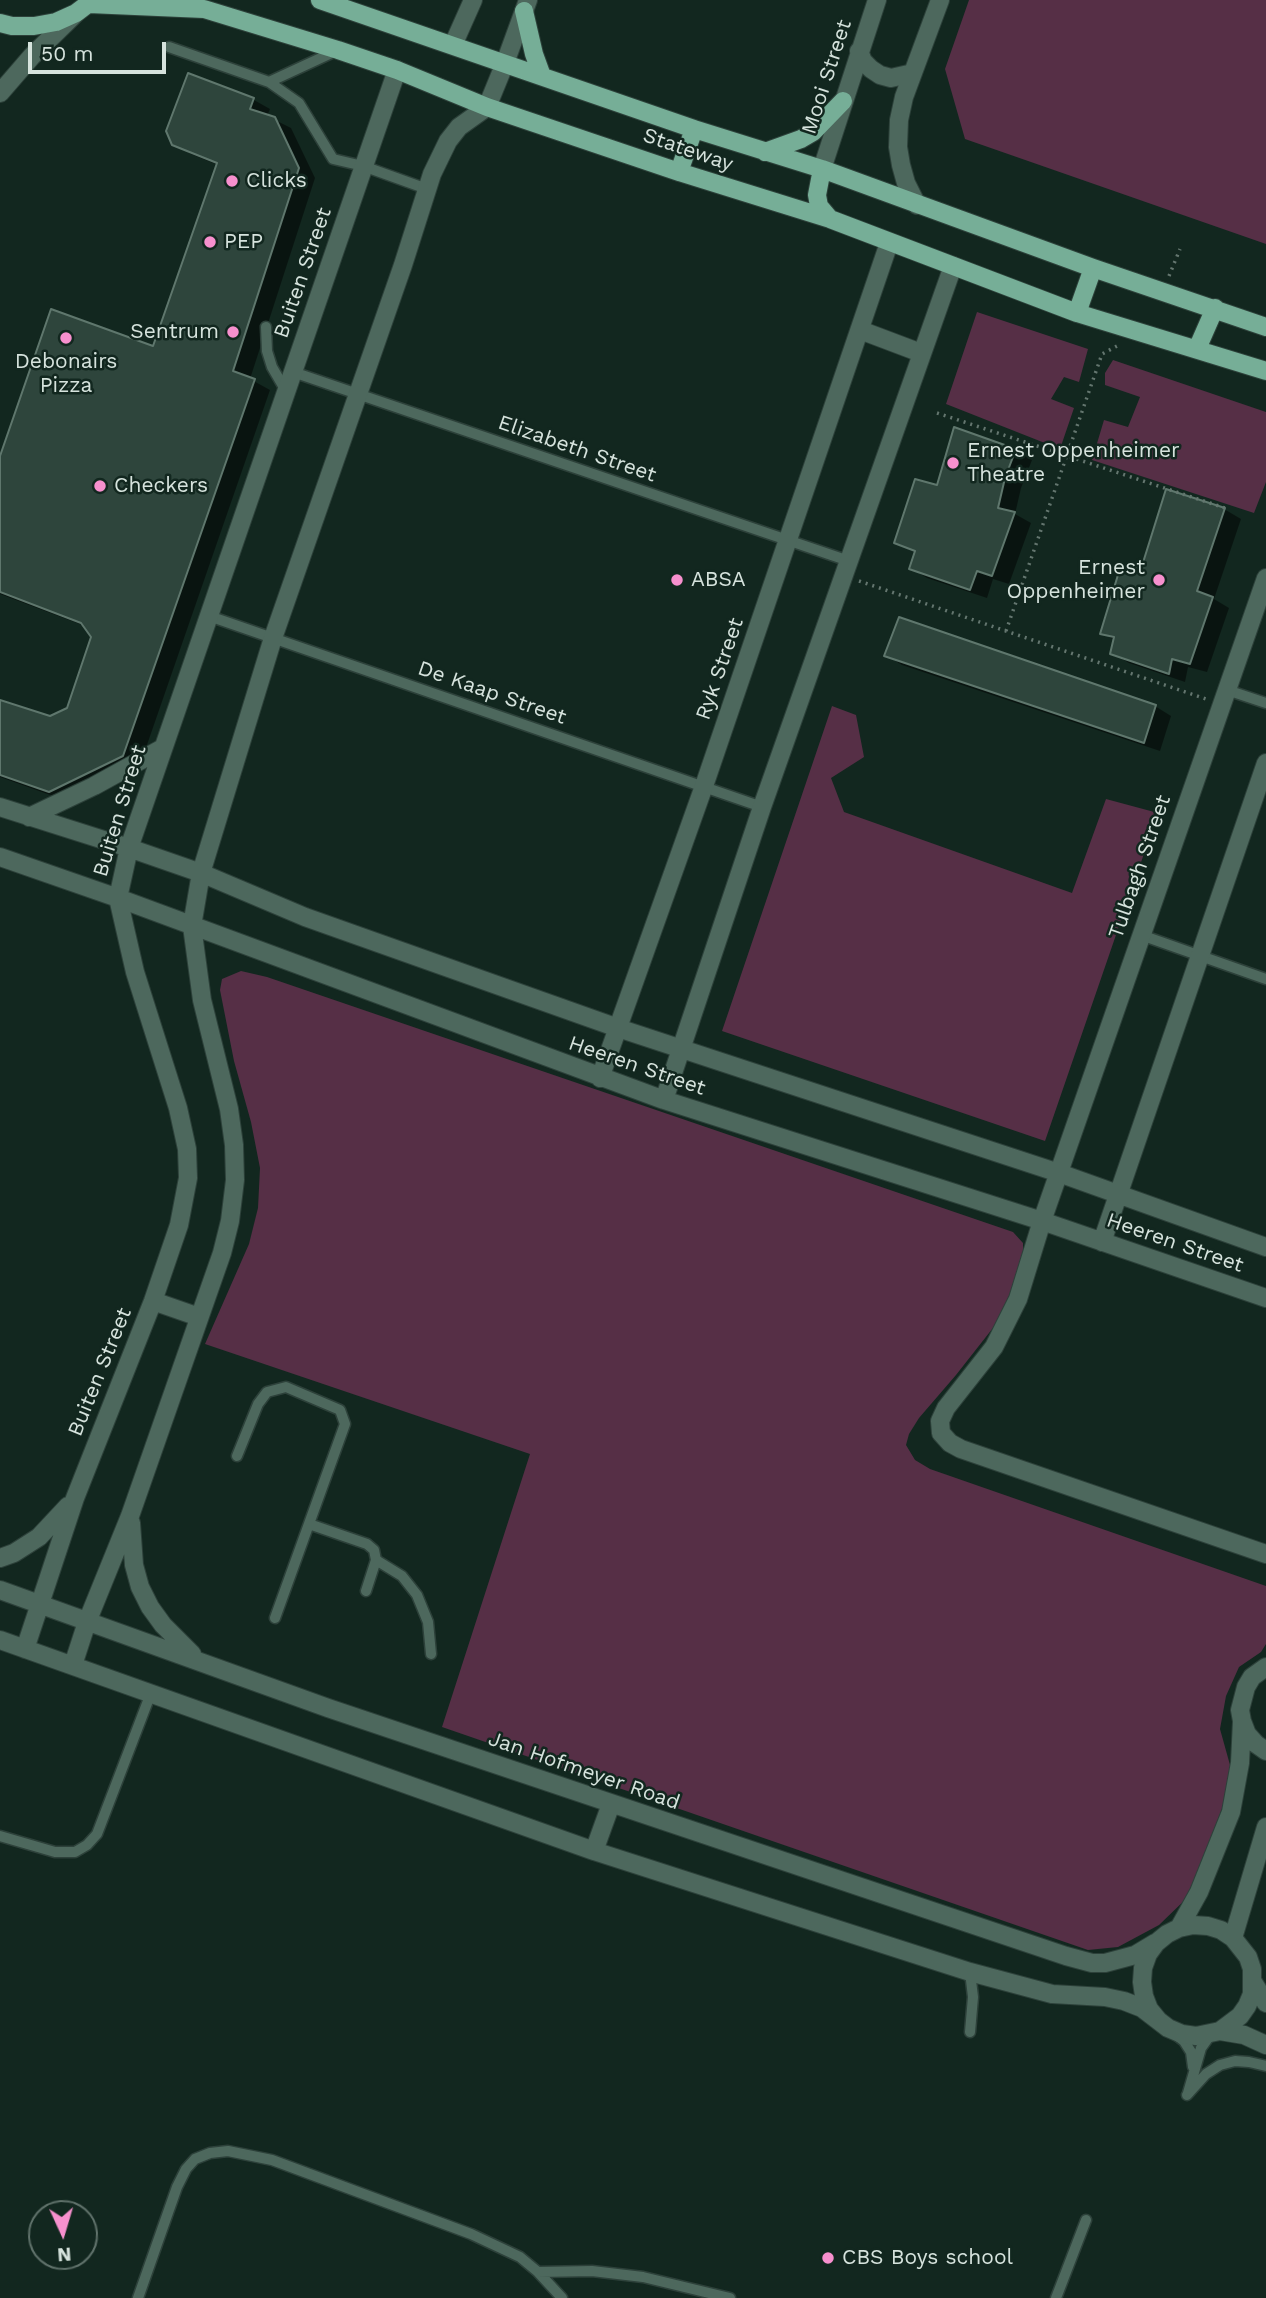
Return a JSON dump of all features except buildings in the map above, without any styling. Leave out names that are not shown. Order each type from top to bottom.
[{"type":"main road","name":"Stateway","points":[[320,0],[694,129],[822,169],[1093,268],[1266,327]]},
{"type":"main road","points":[[526,5],[534,54],[542,76]]},
{"type":"main road","name":"Stateway","points":[[86,6],[204,9],[338,50],[397,70],[486,107],[830,219],[1077,313],[1266,371]]},
{"type":"main road","points":[[0,23],[34,26],[56,22],[86,6]]},
{"type":"main road","points":[[765,152],[813,132],[843,101]]},
{"type":"main road","points":[[679,172],[694,129]]},
{"type":"main road","points":[[822,169],[817,195],[820,206],[830,219]]},
{"type":"main road","points":[[1077,313],[1093,268]]},
{"type":"main road","points":[[1197,349],[1215,308]]},
{"type":"street","points":[[453,45],[473,0]]},
{"type":"street","name":"Mooi Street","points":[[822,169],[877,0]]},
{"type":"street","points":[[917,205],[906,183],[898,148],[899,120],[940,0]]},
{"type":"street","points":[[74,1665],[87,1622],[131,1516],[222,1253],[230,1221],[235,1180],[234,1145],[229,1109],[202,1000],[192,926],[201,873],[273,638],[427,189],[448,141],[459,127],[486,107],[526,5]]},
{"type":"street","points":[[0,93],[32,56],[86,6]]},
{"type":"street","points":[[859,51],[863,61],[880,75],[891,78],[913,73]]},
{"type":"street","name":"Buiten Street","points":[[24,1649],[75,1498],[153,1301],[179,1225],[188,1178],[187,1149],[178,1108],[135,972],[118,898],[129,848],[397,70]]},
{"type":"street","name":"Ryk Street","points":[[600,1078],[704,786],[889,243]]},
{"type":"street","points":[[664,1100],[762,807],[953,266]]},
{"type":"street","points":[[860,330],[921,353]]},
{"type":"street","name":"Tulbagh Street","points":[[1266,578],[1042,1221],[1030,1267],[1007,1325],[994,1347],[946,1408],[940,1421],[942,1433],[950,1443],[961,1449],[1266,1554]]},
{"type":"street","points":[[29,817],[104,781],[163,748]]},
{"type":"street","points":[[1102,1242],[1266,763]]},
{"type":"street","name":"Heeren Street","points":[[0,807],[201,873],[317,921],[618,1028],[1059,1173],[1266,1247]]},
{"type":"street","name":"Heeren Street","points":[[0,857],[118,898],[600,1078],[1042,1221],[1266,1298]]},
{"type":"street","points":[[153,1301],[199,1317]]},
{"type":"street","points":[[0,1558],[14,1553],[39,1537],[75,1498]]},
{"type":"street","points":[[131,1516],[134,1565],[140,1587],[163,1625],[199,1660]]},
{"type":"street","name":"Jan Hofmeyer Road","points":[[0,1591],[328,1708],[1080,1960],[1105,1963],[1120,1960],[1156,1943]]},
{"type":"street","points":[[0,1640],[594,1851],[970,1972],[1052,1994],[1105,1997],[1124,2001],[1142,2008],[1182,2034],[1244,2035],[1266,2045]]},
{"type":"street","points":[[1264,1667],[1246,1687],[1240,1710],[1247,1734],[1266,1751]]},
{"type":"street","points":[[1179,1928],[1199,1892],[1231,1812],[1240,1763],[1242,1721]]},
{"type":"street","points":[[594,1851],[611,1804]]},
{"type":"street","points":[[1233,1938],[1266,1826]]},
{"type":"street","points":[[1163,2024],[1149,2009],[1144,1996],[1143,1968],[1156,1943],[1179,1928],[1193,1925],[1221,1930],[1233,1938],[1248,1957],[1253,1982],[1266,2003]]},
{"type":"street","points":[[1215,2033],[1240,2016],[1247,2006],[1253,1982]]},
{"type":"lane","points":[[169,47],[269,82],[299,103],[333,159],[363,166],[427,189]]},
{"type":"lane","points":[[269,82],[338,50]]},
{"type":"lane","points":[[266,327],[267,351],[272,367],[286,391]]},
{"type":"lane","name":"Elizabeth Street","points":[[293,372],[788,542],[846,568]]},
{"type":"lane","name":"De Kaap Street","points":[[209,616],[762,807]]},
{"type":"lane","points":[[1224,697],[1266,703]]},
{"type":"lane","points":[[1141,935],[1266,979]]},
{"type":"lane","points":[[237,1456],[258,1404],[267,1392],[286,1387],[340,1410],[345,1424],[275,1618]]},
{"type":"lane","points":[[309,1524],[367,1544],[374,1550],[376,1560],[366,1591]]},
{"type":"lane","points":[[376,1560],[402,1576],[417,1595],[428,1622],[431,1654]]},
{"type":"lane","points":[[0,1836],[55,1852],[75,1852],[87,1845],[97,1834],[151,1693]]},
{"type":"lane","points":[[970,1972],[973,1997],[970,2032]]},
{"type":"lane","points":[[1163,2024],[1184,2041],[1191,2052],[1193,2070]]},
{"type":"lane","points":[[1215,2033],[1201,2048],[1187,2095],[1206,2074],[1220,2065],[1235,2061],[1266,2066]]},
{"type":"lane","points":[[138,2298],[177,2187],[186,2169],[195,2159],[210,2153],[228,2151],[272,2160],[471,2234],[520,2257],[562,2298]]},
{"type":"lane","points":[[1056,2298],[1086,2220]]},
{"type":"lane","points":[[538,2272],[592,2272],[643,2277],[730,2298]]},
{"type":"path","points":[[1162,291],[1180,249]]},
{"type":"path","points":[[1006,631],[1102,354],[1142,332]]},
{"type":"path","points":[[937,413],[1225,508]]},
{"type":"path","points":[[846,568],[1006,631],[1224,697]]},
{"type":"shaded area","points":[[969,0],[1266,0],[1266,244],[965,139],[945,69]]},
{"type":"shaded area","points":[[977,312],[1088,349],[1079,382],[1064,377],[1051,399],[1074,408],[1060,449],[946,404]]},
{"type":"shaded area","points":[[1113,360],[1266,412],[1266,482],[1254,513],[1092,460],[1104,420],[1128,427],[1140,397],[1105,385],[1105,373]]},
{"type":"shaded area","points":[[832,706],[856,715],[864,757],[831,778],[844,812],[1072,893],[1106,799],[1158,813],[1045,1141],[722,1031]]},
{"type":"shaded area","points":[[241,971],[267,977],[1013,1232],[1023,1243],[1023,1261],[1000,1319],[919,1418],[906,1445],[915,1460],[930,1469],[1266,1586],[1266,1644],[1261,1652],[1239,1667],[1226,1696],[1220,1729],[1230,1765],[1226,1798],[1189,1896],[1159,1925],[1118,1947],[1088,1950],[442,1727],[530,1454],[205,1344],[249,1244],[258,1208],[260,1168],[220,990],[222,979]]},
{"type":"place","name":"Clicks","points":[[232,181]]},
{"type":"place","name":"PEP","points":[[210,242]]},
{"type":"place","name":"Sentrum","points":[[233,332]]},
{"type":"place","name":"Debonairs Pizza","points":[[66,338]]},
{"type":"place","name":"Ernest Oppenheimer Theatre","points":[[953,463]]},
{"type":"place","name":"Checkers","points":[[100,486]]},
{"type":"place","name":"ABSA","points":[[677,580]]},
{"type":"place","name":"Ernest Oppenheimer","points":[[1159,580]]},
{"type":"place","name":"CBS Boys school","points":[[828,2258]]}]
